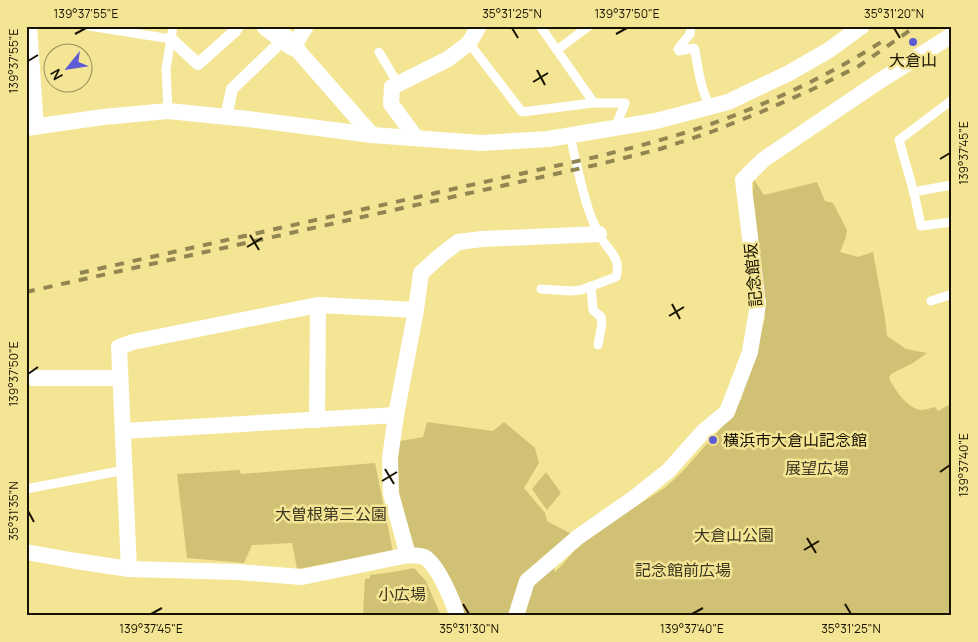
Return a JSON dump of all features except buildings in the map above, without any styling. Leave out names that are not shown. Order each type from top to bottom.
[{"type":"street","points":[[172,32],[198,64],[235,32],[238,26]]},
{"type":"street","points":[[416,138],[391,104],[392,87],[448,59],[470,43],[480,26]]},
{"type":"street","points":[[29,37],[31,127],[103,117],[168,111],[372,135],[481,143],[571,139],[615,128],[656,121],[728,102],[789,73],[829,50],[862,26]]},
{"type":"street","points":[[226,117],[232,89],[282,37],[305,27]]},
{"type":"street","name":"記念館坂","points":[[516,616],[528,581],[578,537],[634,498],[668,471],[703,432],[727,412],[750,352],[758,304],[743,180],[763,160],[878,82],[952,35]]},
{"type":"street","points":[[282,37],[372,135]]},
{"type":"street","points":[[408,555],[391,494],[390,458],[421,273],[458,242],[482,239],[599,234]]},
{"type":"street","points":[[129,569],[119,347],[132,342],[318,305],[416,310]]},
{"type":"street","points":[[317,420],[318,305]]},
{"type":"street","points":[[26,376],[35,378],[120,378]]},
{"type":"street","points":[[124,431],[396,415]]},
{"type":"street","points":[[26,552],[129,569],[238,572],[302,577],[408,555],[424,557],[435,568],[448,592],[457,616]]},
{"type":"lane","points":[[89,26],[172,32],[166,69],[168,111]]},
{"type":"lane","points":[[540,26],[594,103]]},
{"type":"lane","points":[[557,50],[589,26]]},
{"type":"lane","points":[[691,26],[690,34],[678,49],[679,51],[694,48],[700,82],[710,107]]},
{"type":"lane","points":[[470,43],[522,112],[594,103],[626,103],[615,128]]},
{"type":"lane","points":[[379,52],[398,84]]},
{"type":"lane","points":[[952,100],[899,140],[914,192],[921,226],[952,222]]},
{"type":"lane","points":[[541,289],[581,290],[616,277],[618,270],[614,255],[599,234],[590,214],[571,139]]},
{"type":"lane","points":[[914,192],[952,185]]},
{"type":"lane","points":[[590,287],[594,310],[601,317],[602,323],[598,345]]},
{"type":"lane","points":[[931,301],[952,294]]},
{"type":"lane","points":[[26,489],[125,470]]},
{"type":"green space","name":"大倉山公園","points":[[754,180],[764,195],[817,182],[825,201],[833,203],[847,230],[840,252],[858,257],[873,252],[887,336],[906,349],[927,353],[913,363],[891,374],[889,378],[894,388],[905,401],[919,410],[935,407],[938,411],[952,403],[952,616],[453,616],[422,559],[411,560],[400,517],[395,457],[400,441],[423,437],[427,422],[493,431],[504,422],[535,448],[539,463],[524,488],[545,513],[547,521],[573,535],[553,565],[555,572],[583,540],[666,487],[682,472],[731,417],[741,399],[765,318],[755,209],[752,199]]},
{"type":"green space","name":"大曽根第三公園","points":[[375,463],[393,552],[297,569],[292,543],[252,545],[244,563],[187,558],[177,474],[240,470],[241,474]]},
{"type":"green space","points":[[546,472],[561,493],[547,510],[532,489]]},
{"type":"green space","name":"小広場","points":[[414,568],[426,581],[441,616],[363,616],[365,579],[370,578],[370,575]]},
{"type":"railway","points":[[26,292],[660,149],[711,132],[811,90],[859,66],[916,26]]},
{"type":"railway","points":[[80,273],[600,156],[670,137],[733,116],[779,97],[846,63],[887,38]]},
{"type":"place","name":"大倉山","points":[[913,42]]},
{"type":"place","name":"横浜市大倉山記念館","points":[[713,440]]},
{"type":"park label","name":"展望広場","points":[[817,468]]},
{"type":"park label","name":"記念館前広場","points":[[683,570]]}]
